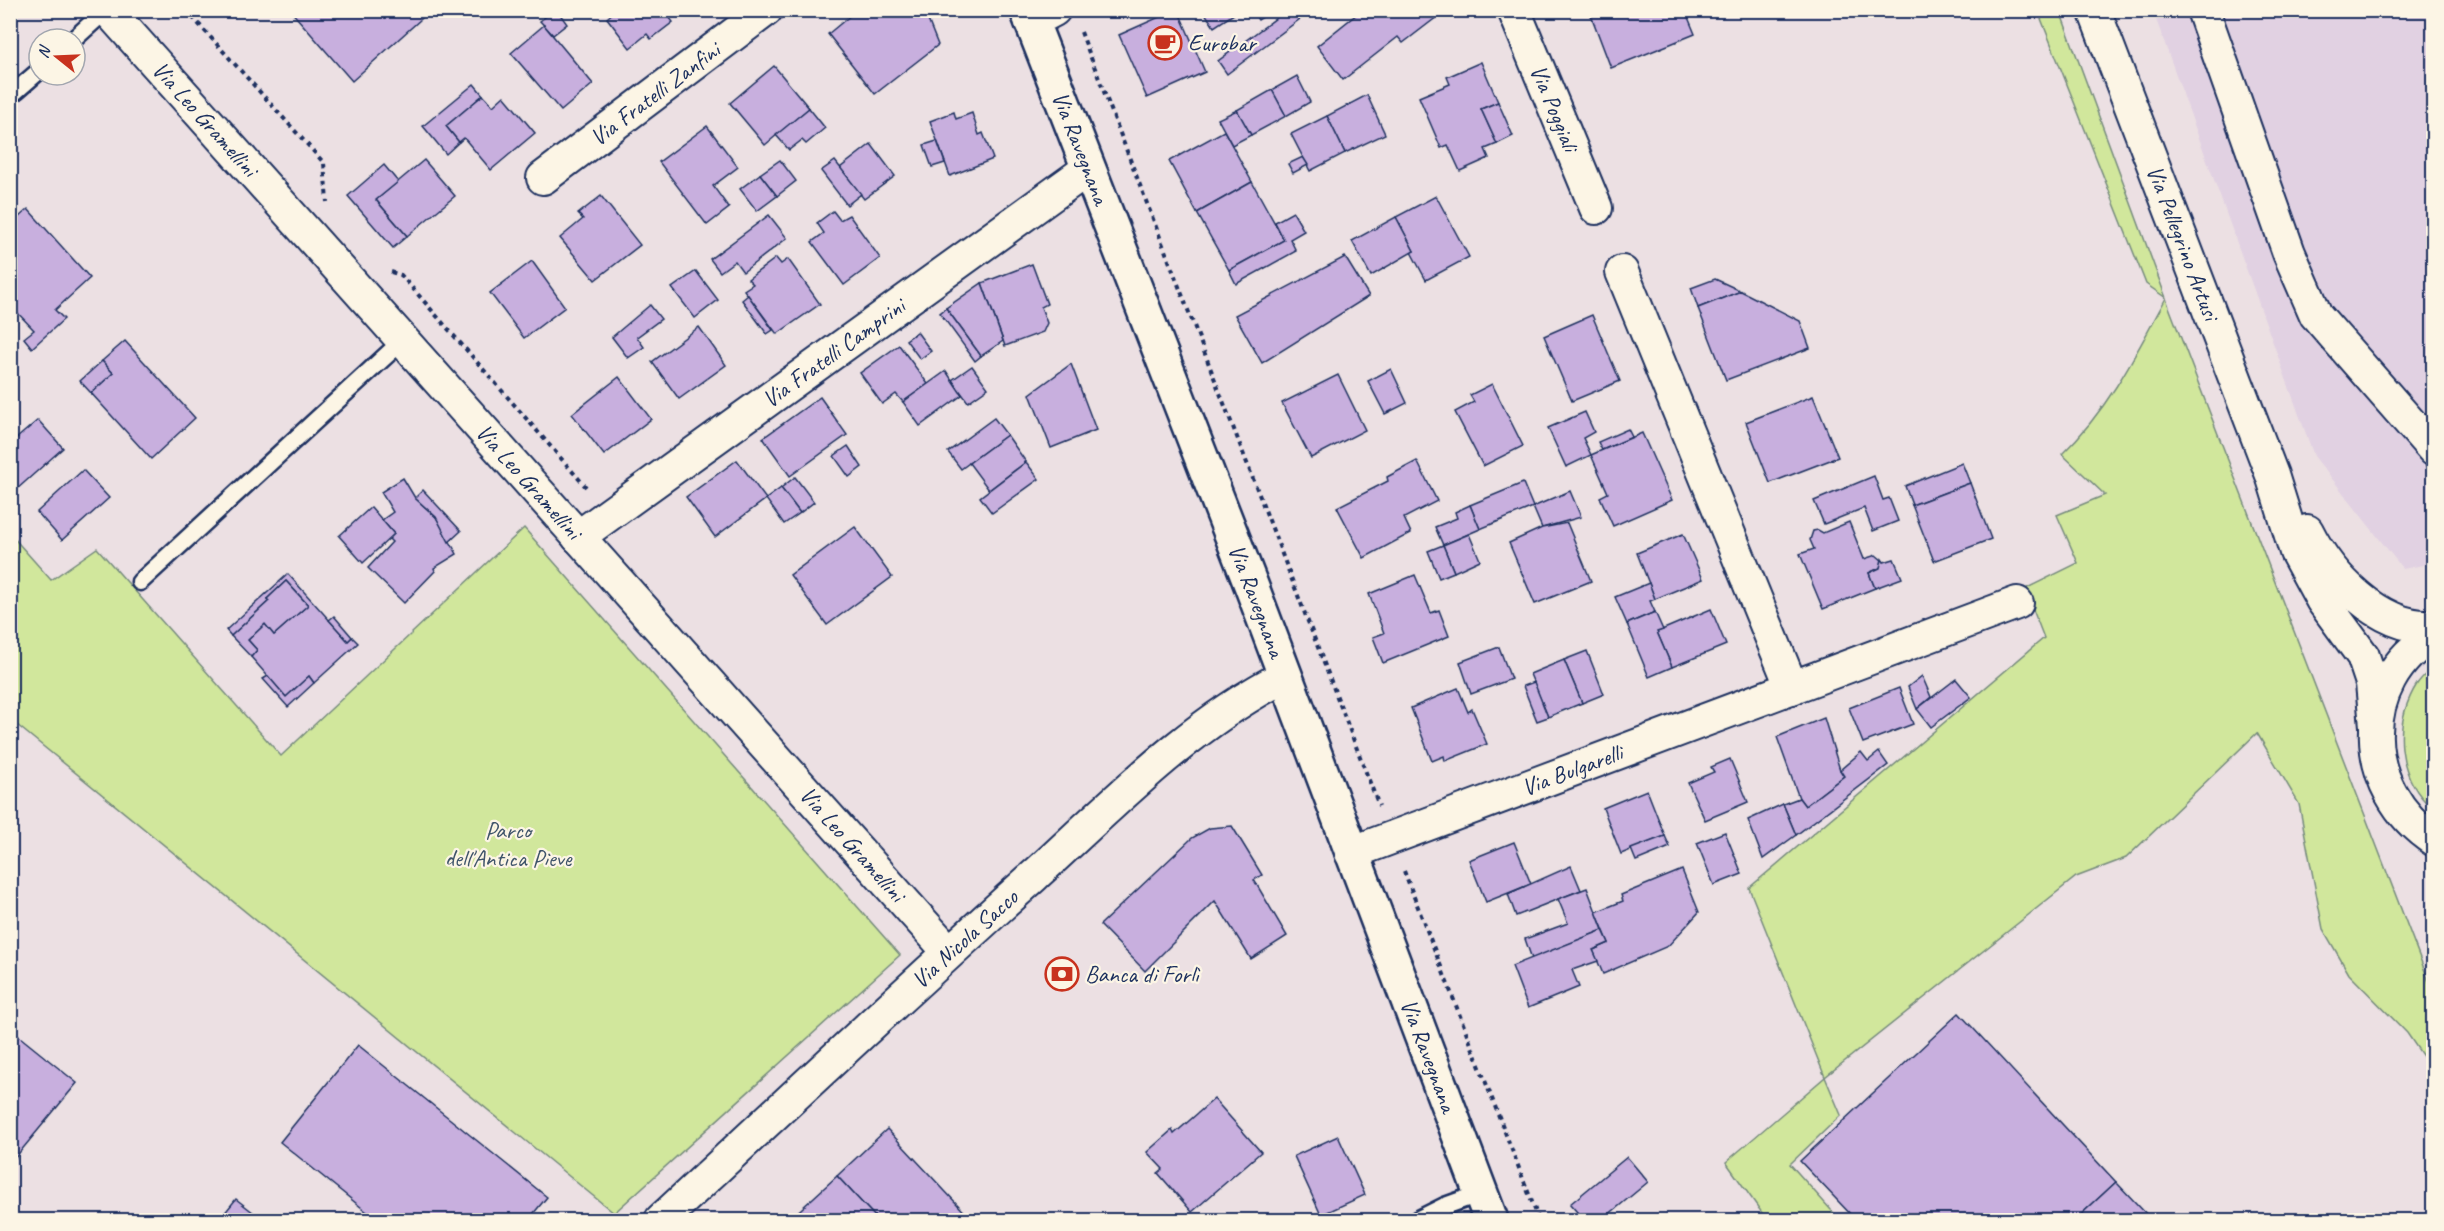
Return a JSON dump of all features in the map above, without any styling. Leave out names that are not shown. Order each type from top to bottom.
[{"type":"main road","name":"Via Ravegnana","points":[[1047,16],[1088,169],[1486,1207]]},
{"type":"street","name":"Via Leo Gramellini","points":[[107,10],[949,952]]},
{"type":"street","name":"Via Fratelli Zanfini","points":[[543,178],[766,10]]},
{"type":"street","name":"Via Poggiali","points":[[1514,10],[1596,208]]},
{"type":"street","name":"Via Pellegrino Artusi","points":[[2094,10],[2272,475]]},
{"type":"street","points":[[2204,10],[2289,253],[2316,315],[2433,450]]},
{"type":"street","name":"Via Fratelli Camprini","points":[[578,537],[1088,169]]},
{"type":"street","points":[[1622,272],[1792,688]]},
{"type":"street","points":[[2272,475],[2313,544],[2334,574],[2364,601],[2392,618],[2424,627],[2433,627]]},
{"type":"street","points":[[2272,475],[2296,552],[2322,600],[2363,656],[2372,683],[2376,755],[2384,783],[2398,809],[2418,830],[2433,840]]},
{"type":"street","name":"Via Bulgarelli","points":[[1351,853],[2017,603]]},
{"type":"street","points":[[2376,726],[2383,694],[2399,665],[2422,642],[2433,635]]},
{"type":"street","name":"Via Nicola Sacco","points":[[661,1221],[949,952],[1163,758],[1253,692],[1284,676]]},
{"type":"lane","name":"Via Leo Gramellini","points":[[87,28],[107,10]]},
{"type":"lane","points":[[10,96],[27,81]]},
{"type":"lane","points":[[140,582],[402,341]]},
{"type":"lane","name":"Via Ravegnana","points":[[1417,1221],[1445,1206],[1486,1207]]},
{"type":"path","points":[[186,10],[324,163],[328,204]]},
{"type":"path","points":[[1047,16],[1392,838],[1539,1221]]},
{"type":"path","points":[[381,269],[401,274],[610,515]]},
{"type":"shaded area","points":[[2153,11],[2433,11],[2433,563],[2403,569],[2314,456]]},
{"type":"green space","points":[[2038,11],[2060,11],[2166,298],[2146,284]]},
{"type":"green space","points":[[2166,298],[2433,992],[2433,1071],[2407,1033],[2349,974],[2323,929],[2299,804],[2257,733],[2126,858],[2076,877],[1825,1077],[1749,888],[2044,638],[2025,589],[2078,563],[2057,515],[2105,495],[2062,454],[2107,400]]},
{"type":"green space","name":"Parco dell'Antica Pieve","points":[[524,528],[900,955],[614,1213],[11,720],[11,535],[51,580],[97,548],[281,756]]},
{"type":"green space","points":[[2433,667],[2433,809],[2412,782],[2402,750],[2402,733],[2409,700],[2419,682]]},
{"type":"green space","points":[[1825,1077],[1841,1115],[1790,1164],[1840,1220],[1767,1220],[1726,1162]]},
{"type":"building","points":[[290,10],[431,10],[352,81]]},
{"type":"building","points":[[557,10],[567,24],[553,35],[540,21]]},
{"type":"building","points":[[616,10],[664,10],[673,22],[651,39],[647,34],[630,48],[607,18]]},
{"type":"building","points":[[857,10],[924,10],[938,45],[875,94],[828,34]]},
{"type":"building","points":[[1178,10],[1205,72],[1147,98],[1119,35]]},
{"type":"building","points":[[1203,10],[1240,10],[1214,27]]},
{"type":"building","points":[[1252,10],[1274,10],[1258,20]]},
{"type":"building","points":[[1287,10],[1312,10],[1227,74],[1218,61]]},
{"type":"building","points":[[1362,10],[1446,10],[1403,43],[1398,37],[1343,80],[1317,46]]},
{"type":"building","points":[[1589,10],[1685,10],[1695,34],[1611,68]]},
{"type":"building","points":[[544,25],[593,84],[561,111],[511,53]]},
{"type":"building","points":[[1481,62],[1498,102],[1481,109],[1497,144],[1485,149],[1489,158],[1460,171],[1448,145],[1441,148],[1419,97],[1450,84],[1447,77]]},
{"type":"building","points":[[774,66],[809,108],[765,145],[730,103]]},
{"type":"building","points":[[1297,76],[1310,102],[1286,116],[1272,90]]},
{"type":"building","points":[[474,84],[483,95],[446,126],[459,142],[446,154],[423,126]]},
{"type":"building","points":[[1272,90],[1286,116],[1251,135],[1237,110]]},
{"type":"building","points":[[483,95],[493,106],[504,96],[535,133],[491,170],[464,138],[459,142],[446,126]]},
{"type":"building","points":[[1367,95],[1385,134],[1345,153],[1327,116]]},
{"type":"building","points":[[1498,102],[1513,136],[1497,144],[1481,109]]},
{"type":"building","points":[[809,108],[825,128],[806,144],[802,140],[789,150],[776,135]]},
{"type":"building","points":[[1237,110],[1251,135],[1232,145],[1218,119]]},
{"type":"building","points":[[954,112],[956,119],[972,113],[979,135],[983,133],[993,159],[950,176],[930,121]]},
{"type":"building","points":[[1327,116],[1345,153],[1310,171],[1291,134]]},
{"type":"building","points":[[707,126],[738,167],[713,186],[729,208],[707,225],[659,162]]},
{"type":"building","points":[[1224,131],[1252,182],[1197,213],[1169,161]]},
{"type":"building","points":[[937,141],[945,163],[932,167],[924,145]]},
{"type":"building","points":[[871,144],[895,176],[864,199],[840,168]]},
{"type":"building","points":[[1303,157],[1308,165],[1293,173],[1288,164]]},
{"type":"building","points":[[424,160],[455,196],[407,236],[376,200]]},
{"type":"building","points":[[780,160],[796,181],[777,196],[760,174]]},
{"type":"building","points":[[835,161],[861,194],[847,205],[821,171]]},
{"type":"building","points":[[384,165],[398,182],[376,200],[407,236],[393,248],[348,196]]},
{"type":"building","points":[[760,174],[777,196],[757,211],[740,189]]},
{"type":"building","points":[[1252,182],[1284,240],[1229,270],[1197,213]]},
{"type":"building","points":[[601,196],[640,245],[595,280],[560,238],[583,219],[578,214]]},
{"type":"building","points":[[1436,196],[1469,257],[1426,280],[1396,217]]},
{"type":"building","points":[[28,209],[90,278],[55,310],[64,319],[32,348],[24,338],[34,330],[10,305],[10,225]]},
{"type":"building","points":[[833,211],[840,220],[849,215],[880,258],[844,285],[812,242],[824,233],[817,223]]},
{"type":"building","points":[[1293,212],[1304,231],[1290,239],[1296,251],[1236,284],[1229,270],[1284,240],[1275,222]]},
{"type":"building","points":[[769,215],[787,238],[743,272],[735,261],[720,272],[710,259]]},
{"type":"building","points":[[1396,217],[1414,251],[1371,276],[1352,241]]},
{"type":"building","points":[[1345,257],[1369,296],[1262,363],[1235,315]]},
{"type":"building","points":[[776,258],[781,264],[788,259],[820,304],[777,334],[744,290],[753,284],[748,279]]},
{"type":"building","points":[[532,261],[565,307],[524,338],[490,293]]},
{"type":"building","points":[[1032,264],[1047,304],[1041,307],[1047,323],[1043,332],[1005,346],[982,283]]},
{"type":"building","points":[[696,271],[718,300],[695,318],[672,288]]},
{"type":"building","points":[[1715,279],[1741,291],[1698,308],[1691,288]]},
{"type":"building","points":[[982,283],[1003,341],[981,356],[946,308]]},
{"type":"building","points":[[1741,291],[1800,321],[1810,348],[1726,380],[1698,308]]},
{"type":"building","points":[[748,295],[773,330],[767,334],[742,300]]},
{"type":"building","points":[[650,305],[661,319],[637,337],[644,347],[628,358],[612,337]]},
{"type":"building","points":[[946,308],[981,356],[975,361],[940,313]]},
{"type":"building","points":[[1592,315],[1620,381],[1572,401],[1544,336]]},
{"type":"building","points":[[699,327],[726,365],[679,399],[652,362]]},
{"type":"building","points":[[917,332],[931,351],[920,359],[906,340]]},
{"type":"building","points":[[125,341],[195,418],[151,459],[91,393],[113,373],[102,361]]},
{"type":"building","points":[[899,345],[928,384],[903,402],[896,394],[882,404],[860,373]]},
{"type":"building","points":[[102,361],[113,373],[91,393],[80,381]]},
{"type":"building","points":[[1071,364],[1096,430],[1051,448],[1030,394]]},
{"type":"building","points":[[972,366],[988,388],[968,402],[952,380]]},
{"type":"building","points":[[1391,369],[1407,403],[1385,414],[1368,381]]},
{"type":"building","points":[[946,371],[962,395],[920,426],[903,402]]},
{"type":"building","points":[[1338,375],[1365,430],[1311,458],[1282,403]]},
{"type":"building","points":[[619,377],[651,419],[604,455],[572,414]]},
{"type":"building","points":[[1492,384],[1523,446],[1483,466],[1455,412],[1474,402],[1470,395]]},
{"type":"building","points":[[1813,396],[1838,457],[1770,483],[1746,422]]},
{"type":"building","points":[[820,397],[847,435],[790,476],[763,438]]},
{"type":"building","points":[[1585,412],[1594,432],[1583,438],[1591,455],[1566,467],[1548,428]]},
{"type":"building","points":[[994,418],[1007,435],[961,469],[948,452]]},
{"type":"building","points":[[38,420],[63,448],[16,490],[10,483],[10,444]]},
{"type":"building","points":[[1628,429],[1632,437],[1602,450],[1598,442]]},
{"type":"building","points":[[1642,433],[1672,500],[1613,526],[1600,497],[1608,493],[1591,455]]},
{"type":"building","points":[[1007,435],[1026,462],[989,490],[969,463]]},
{"type":"building","points":[[848,446],[862,467],[849,477],[834,456]]},
{"type":"building","points":[[737,460],[766,499],[715,537],[686,497]]},
{"type":"building","points":[[1417,461],[1437,501],[1404,518],[1411,533],[1364,558],[1337,507],[1388,481],[1387,477]]},
{"type":"building","points":[[1026,462],[1039,479],[992,513],[980,497]]},
{"type":"building","points":[[1962,463],[1970,483],[1912,505],[1905,486]]},
{"type":"building","points":[[83,470],[109,498],[62,540],[37,512]]},
{"type":"building","points":[[1874,476],[1883,500],[1889,498],[1898,521],[1873,531],[1864,508],[1824,524],[1814,501]]},
{"type":"building","points":[[795,477],[814,502],[800,513],[781,488]]},
{"type":"building","points":[[403,478],[415,498],[436,517],[457,554],[434,568],[435,571],[404,603],[368,568],[392,542],[389,539],[394,534],[382,520],[393,512],[381,492]]},
{"type":"building","points":[[1523,483],[1533,507],[1480,529],[1470,505]]},
{"type":"building","points":[[1970,483],[1991,539],[1934,561],[1912,505]]},
{"type":"building","points":[[781,488],[800,513],[784,524],[766,499]]},
{"type":"building","points":[[423,490],[461,531],[449,542],[436,517],[415,498]]},
{"type":"building","points":[[1570,491],[1581,517],[1542,528],[1533,507]]},
{"type":"building","points":[[1470,505],[1480,529],[1443,545],[1435,527],[1457,518],[1455,512]]},
{"type":"building","points":[[371,507],[394,534],[363,563],[339,536]]},
{"type":"building","points":[[1849,522],[1864,559],[1876,555],[1883,561],[1880,568],[1869,573],[1875,588],[1823,609],[1800,554],[1814,549],[1810,540],[1813,531],[1818,530],[1823,533]]},
{"type":"building","points":[[1567,523],[1591,581],[1535,604],[1509,543],[1542,528]]},
{"type":"building","points":[[855,527],[892,577],[827,625],[790,575]]},
{"type":"building","points":[[1469,534],[1480,560],[1454,572],[1443,545]]},
{"type":"building","points":[[1683,534],[1703,579],[1655,599],[1637,553]]},
{"type":"building","points":[[1443,545],[1454,572],[1439,578],[1428,551]]},
{"type":"building","points":[[1882,559],[1884,562],[1894,559],[1902,578],[1875,588],[1869,573],[1880,568]]},
{"type":"building","points":[[288,574],[348,641],[352,637],[358,643],[314,683],[309,676],[286,697],[251,657],[257,650],[248,640],[265,624],[274,635],[308,605],[286,581],[267,599],[269,601],[231,636],[226,630]]},
{"type":"building","points":[[1415,575],[1431,613],[1439,610],[1449,636],[1383,663],[1373,637],[1384,633],[1369,594]]},
{"type":"building","points":[[286,581],[308,605],[274,635],[265,624],[248,640],[257,650],[251,657],[231,636],[269,601],[267,599]]},
{"type":"building","points":[[1649,583],[1655,599],[1650,601],[1655,612],[1627,624],[1615,597]]},
{"type":"building","points":[[1711,609],[1726,645],[1672,667],[1657,632]]},
{"type":"building","points":[[1655,612],[1663,630],[1657,632],[1672,667],[1649,677],[1627,624]]},
{"type":"building","points":[[334,616],[352,637],[348,641],[329,620]]},
{"type":"building","points":[[1499,647],[1511,679],[1471,694],[1460,662]]},
{"type":"building","points":[[1587,651],[1604,694],[1582,703],[1564,660]]},
{"type":"building","points":[[1564,660],[1582,703],[1548,717],[1530,674]]},
{"type":"building","points":[[268,676],[286,697],[309,676],[314,683],[288,707],[263,679]]},
{"type":"building","points":[[1922,676],[1931,697],[1917,709],[1908,687]]},
{"type":"building","points":[[1956,679],[1971,697],[1931,727],[1917,709]]},
{"type":"building","points":[[1534,682],[1548,717],[1537,721],[1523,686]]},
{"type":"building","points":[[1458,688],[1468,712],[1472,709],[1487,744],[1445,761],[1444,756],[1432,761],[1411,708]]},
{"type":"building","points":[[1899,688],[1913,724],[1863,743],[1849,708]]},
{"type":"building","points":[[1824,718],[1840,770],[1844,776],[1805,806],[1799,798],[1777,737]]},
{"type":"building","points":[[1861,752],[1868,761],[1879,752],[1888,765],[1796,835],[1783,804],[1799,798],[1805,806],[1844,776],[1840,770]]},
{"type":"building","points":[[1730,759],[1748,802],[1705,820],[1688,783],[1714,772],[1711,767]]},
{"type":"building","points":[[1647,790],[1665,836],[1621,854],[1603,808]]},
{"type":"building","points":[[1783,804],[1796,835],[1763,859],[1748,820]]},
{"type":"building","points":[[1232,826],[1262,875],[1254,880],[1287,936],[1251,959],[1215,901],[1145,971],[1100,925],[1192,838],[1210,828]]},
{"type":"building","points":[[1725,832],[1742,874],[1714,885],[1697,843]]},
{"type":"building","points":[[1665,836],[1670,847],[1636,861],[1631,849]]},
{"type":"building","points":[[1514,842],[1531,884],[1486,902],[1469,860]]},
{"type":"building","points":[[1571,866],[1581,890],[1516,916],[1508,894]]},
{"type":"building","points":[[1682,870],[1699,912],[1668,946],[1603,974],[1593,950],[1609,943],[1596,912],[1623,901],[1621,895]]},
{"type":"building","points":[[1587,888],[1603,930],[1532,959],[1525,939],[1568,923],[1558,899]]},
{"type":"building","points":[[1603,930],[1609,943],[1593,950],[1598,961],[1572,970],[1579,987],[1528,1008],[1512,966]]},
{"type":"building","points":[[1959,1013],[2116,1182],[2075,1220],[1856,1220],[1800,1161]]},
{"type":"building","points":[[10,1029],[77,1083],[10,1164]]},
{"type":"building","points":[[358,1045],[547,1197],[528,1220],[377,1220],[280,1142]]},
{"type":"building","points":[[1214,1099],[1261,1152],[1192,1212],[1158,1173],[1163,1169],[1147,1152],[1172,1130],[1174,1134]]},
{"type":"building","points":[[887,1129],[972,1220],[878,1220],[837,1176]]},
{"type":"building","points":[[1338,1136],[1365,1195],[1321,1215],[1294,1156]]},
{"type":"building","points":[[1627,1157],[1648,1182],[1602,1220],[1584,1220],[1570,1204]]},
{"type":"building","points":[[837,1176],[878,1220],[789,1220]]},
{"type":"building","points":[[2116,1182],[2152,1220],[2075,1220]]},
{"type":"building","points":[[236,1199],[263,1220],[219,1220]]},
{"type":"place","name":"Eurobar","points":[[1165,43]]},
{"type":"place","name":"Banca di Forlì","points":[[1062,974]]}]
